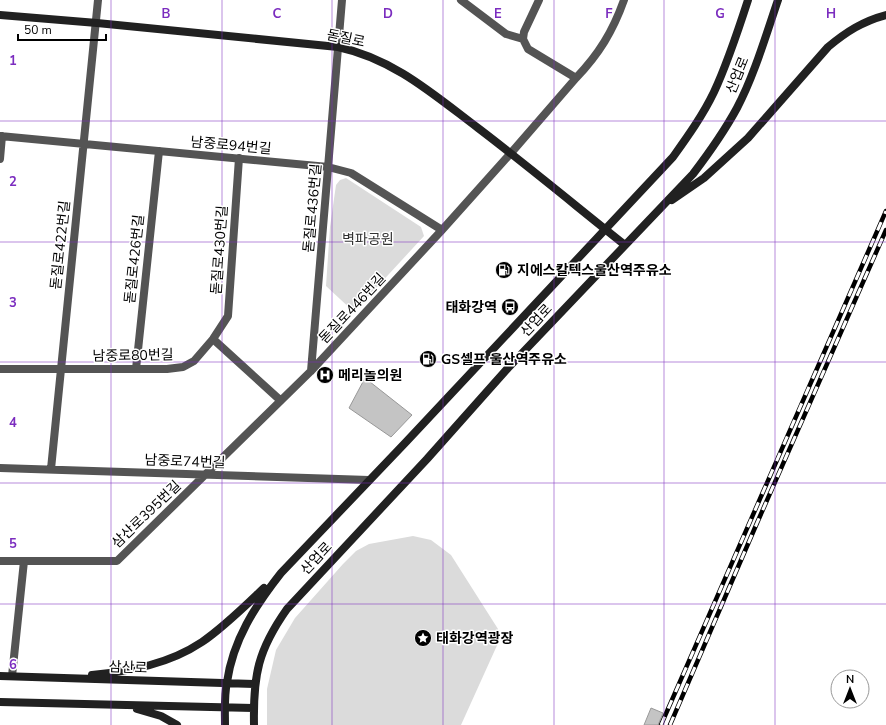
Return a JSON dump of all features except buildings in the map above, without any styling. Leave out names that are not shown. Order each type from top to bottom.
[{"type":"main road","name":"산업로","points":[[254,725],[254,684],[256,671],[274,628],[287,609],[427,459],[508,368],[692,174],[718,140],[738,107],[778,0]]},
{"type":"main road","name":"산업로","points":[[225,725],[226,684],[230,666],[239,639],[264,594],[281,573],[673,157],[696,124],[713,93],[729,58],[745,1]]},
{"type":"main road","name":"돋질로","points":[[0,15],[338,47],[357,51],[416,80],[511,153],[625,245]]},
{"type":"main road","points":[[663,205],[704,178],[723,162],[748,138],[815,60],[837,39],[856,26],[871,19],[886,15]]},
{"type":"main road","points":[[60,678],[122,672],[164,661],[186,652],[219,629],[281,573]]},
{"type":"main road","name":"삼산로","points":[[0,676],[254,684]]},
{"type":"main road","points":[[0,702],[254,708]]},
{"type":"main road","points":[[120,705],[154,714],[177,725]]},
{"type":"street","name":"돋질로422번길","points":[[51,469],[97,23],[98,0]]},
{"type":"street","name":"돋질로436번길","points":[[311,371],[342,0]]},
{"type":"street","points":[[461,0],[506,34],[522,39],[528,49],[576,78]]},
{"type":"street","points":[[522,39],[539,0]]},
{"type":"street","name":"돋질로446번길","points":[[205,475],[311,371],[442,230],[511,153],[601,49],[616,21],[624,0]]},
{"type":"street","points":[[0,159],[1,136]]},
{"type":"street","name":"남중로94번길","points":[[1,136],[328,167],[351,173],[442,230]]},
{"type":"street","name":"돋질로426번길","points":[[136,369],[159,151]]},
{"type":"street","name":"돋질로430번길","points":[[213,340],[228,316],[239,158]]},
{"type":"street","points":[[213,340],[280,400]]},
{"type":"street","name":"남중로80번길","points":[[0,369],[167,369],[183,367],[194,361],[213,340]]},
{"type":"street","name":"남중로74번길","points":[[0,468],[369,480]]},
{"type":"street","name":"삼산로395번길","points":[[0,561],[117,561],[205,475]]},
{"type":"street","points":[[12,676],[24,561]]},
{"type":"green space","name":"벽파공원","points":[[346,178],[421,227],[424,236],[354,312],[326,286],[330,227],[336,185],[340,180]]},
{"type":"green space","name":"태화강역광장","points":[[413,536],[431,540],[451,555],[498,629],[499,641],[461,725],[267,725],[267,689],[276,650],[295,618],[356,551],[369,544]]},
{"type":"railway","points":[[661,725],[886,211]]},
{"type":"railway","points":[[670,725],[886,230]]},
{"type":"place","name":"지에스칼텍스울산역주유소","points":[[504,270]]},
{"type":"place","name":"태화강역","points":[[510,307]]},
{"type":"place","name":"GS셀프 울산역주유소","points":[[428,359]]},
{"type":"place","name":"메리놀의원","points":[[325,375]]},
{"type":"place","name":"태화강역광장","points":[[423,638]]}]
